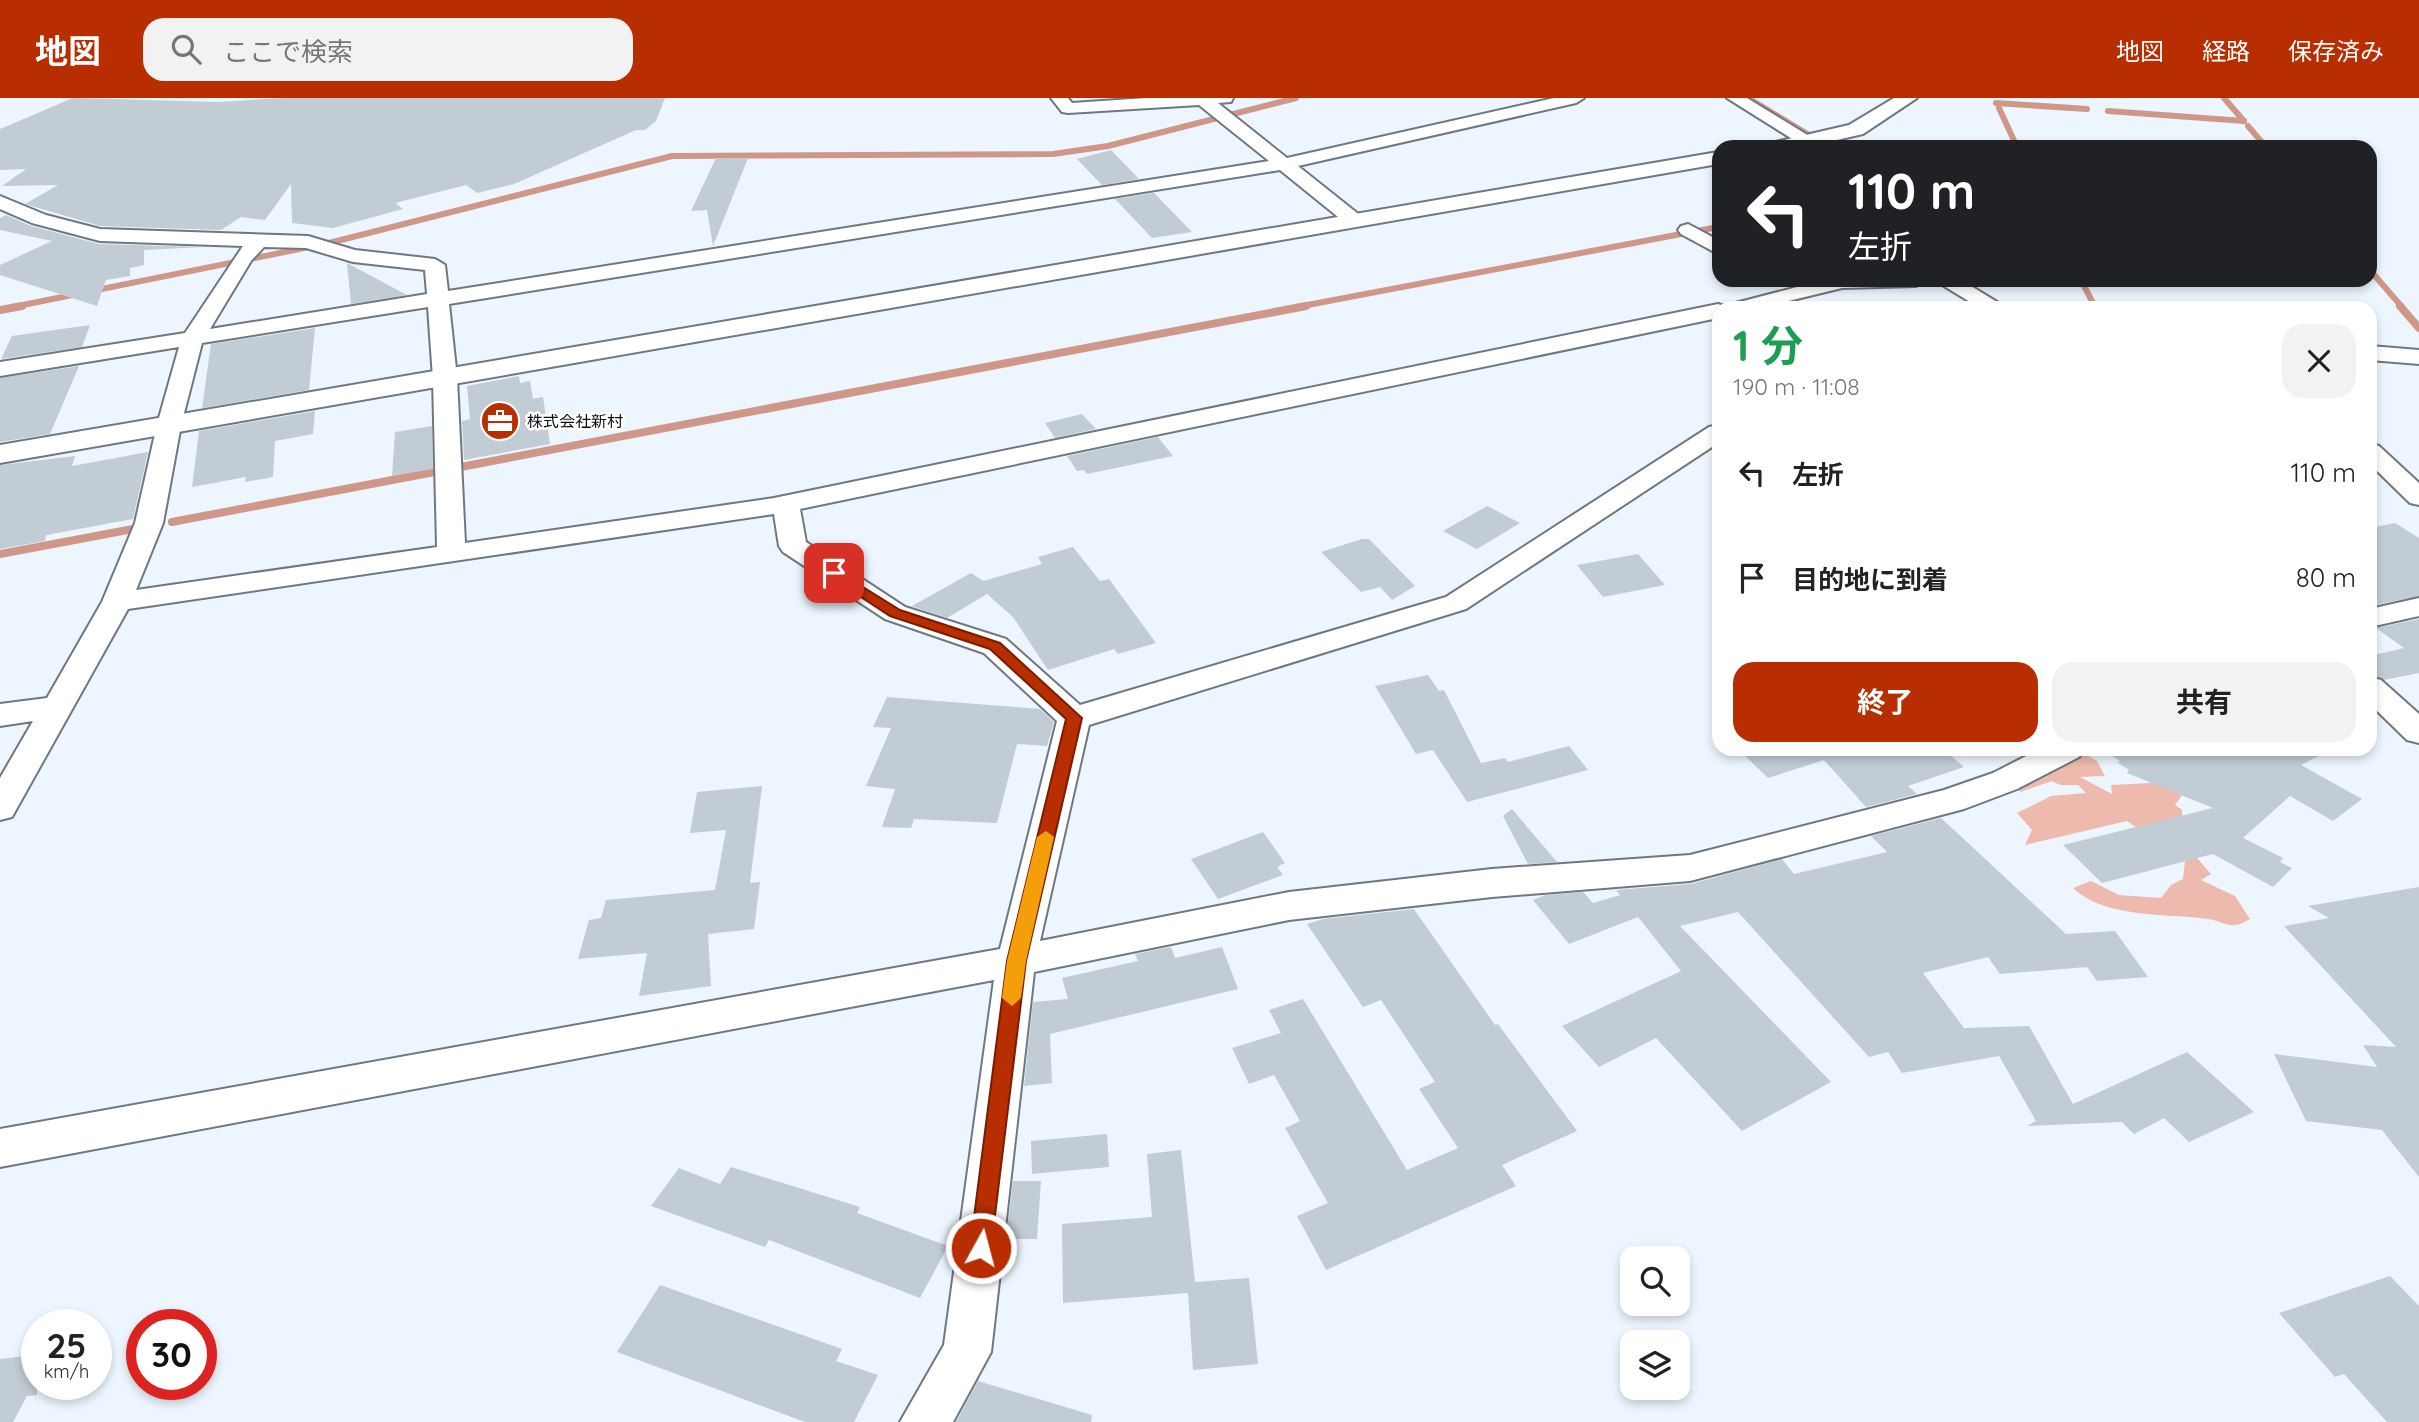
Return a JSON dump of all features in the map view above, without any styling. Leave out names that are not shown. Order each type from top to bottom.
[{"type":"street","points":[[1059,98],[1068,108],[1212,102],[1231,122],[1355,221]]},
{"type":"street","points":[[0,369],[1286,164],[1576,98]]},
{"type":"street","points":[[1735,98],[1806,140]]},
{"type":"street","points":[[1825,140],[1856,130],[1907,98]]},
{"type":"street","points":[[0,454],[1712,159]]},
{"type":"street","points":[[0,202],[39,219],[100,234],[260,239],[318,245],[353,256],[435,265],[444,378],[451,553]]},
{"type":"street","points":[[1692,232],[1712,244]]},
{"type":"street","points":[[0,808],[117,602],[149,523],[169,425],[192,340],[240,262],[260,239]]},
{"type":"street","points":[[1782,287],[1805,301]]},
{"type":"street","points":[[1766,301],[1824,287]]},
{"type":"street","points":[[1958,287],[1983,301]]},
{"type":"street","points":[[117,602],[786,503],[1712,312]]},
{"type":"street","points":[[2377,354],[2419,358]]},
{"type":"street","points":[[1074,718],[1456,603],[1712,436]]},
{"type":"street","points":[[2377,458],[2419,497]]},
{"type":"street","points":[[786,503],[793,546],[895,613],[995,646],[1074,718]]},
{"type":"street","points":[[2377,616],[2419,607]]},
{"type":"street","points":[[2377,693],[2419,732]]},
{"type":"street","points":[[0,715],[56,707]]},
{"type":"street","points":[[925,1422],[967,1352],[1016,961],[1074,718]]},
{"type":"street","points":[[0,1148],[1016,961],[1289,906],[1492,883],[1690,868],[1952,800],[2006,781],[2054,756]]},
{"type":"shaded area","points":[[2073,756],[2089,756],[2097,761],[2105,776],[2080,777],[2112,794],[2111,785],[2150,783],[2172,770],[2185,791],[2175,805],[2182,810],[2182,841],[2211,874],[2201,880],[2235,896],[2250,919],[2232,925],[2208,919],[2138,913],[2119,910],[2086,898],[2073,888],[2091,881],[2119,895],[2161,898],[2171,885],[2183,879],[2185,861],[2127,821],[2025,845],[2032,830],[2017,813],[2051,796],[2086,793],[2078,785],[2060,785],[2052,781],[2020,792],[2016,783]]},
{"type":"building","points":[[73,98],[219,102],[283,98],[665,98],[656,121],[645,130],[636,130],[514,184],[477,193],[466,185],[395,203],[403,209],[333,228],[292,223],[291,184],[265,220],[241,217],[221,230],[100,226],[25,204],[58,185],[2,186],[26,169],[0,170],[0,129]]},
{"type":"building","points":[[1111,150],[1139,179],[1102,185],[1077,159]]},
{"type":"building","points":[[716,158],[748,158],[713,246],[707,210],[691,211]]},
{"type":"building","points":[[1154,193],[1192,232],[1152,238],[1115,199]]},
{"type":"building","points":[[6,215],[31,226],[99,244],[203,247],[144,250],[144,265],[130,268],[130,276],[106,280],[97,306],[0,275],[0,265],[52,241],[0,230],[0,218]]},
{"type":"building","points":[[347,263],[407,295],[351,304]]},
{"type":"building","points":[[90,325],[82,347],[1,359],[12,336]]},
{"type":"building","points":[[315,328],[309,390],[202,408],[211,344]]},
{"type":"building","points":[[79,366],[50,434],[0,442],[0,378]]},
{"type":"building","points":[[519,376],[520,383],[530,381],[533,399],[543,397],[550,444],[464,460],[462,421],[470,419],[467,386]]},
{"type":"building","points":[[315,411],[313,434],[275,441],[273,477],[245,482],[246,477],[192,487],[199,431]]},
{"type":"building","points":[[1082,414],[1096,429],[1055,438],[1045,423]]},
{"type":"building","points":[[432,426],[433,469],[392,476],[395,432]]},
{"type":"building","points":[[1158,437],[1173,456],[1087,474],[1084,470],[1077,471],[1067,456]]},
{"type":"building","points":[[148,452],[133,519],[46,535],[45,541],[0,549],[0,465],[75,456],[72,466]]},
{"type":"building","points":[[1487,506],[1520,523],[1477,549],[1443,531]]},
{"type":"building","points":[[2395,523],[2419,538],[2419,596],[2377,605],[2377,527]]},
{"type":"building","points":[[1369,539],[1415,586],[1392,600],[1380,587],[1361,592],[1321,552]]},
{"type":"building","points":[[1073,547],[1100,581],[1109,579],[1156,643],[1118,654],[1114,649],[1048,670],[1013,617],[987,594],[947,618],[912,606],[971,573],[983,581],[1042,564],[1038,557]]},
{"type":"building","points":[[1638,554],[1665,585],[1603,597],[1577,565]]},
{"type":"building","points":[[2419,619],[2419,673],[2384,680],[2377,678],[2377,654],[2404,648],[2377,628]]},
{"type":"building","points":[[1428,675],[1439,691],[1444,690],[1481,763],[1505,758],[1508,762],[1569,746],[1588,770],[1467,802],[1433,750],[1416,754],[1375,686]]},
{"type":"building","points":[[887,697],[1040,709],[1054,722],[1047,746],[1017,744],[997,823],[914,819],[911,828],[882,827],[895,789],[866,786],[891,728],[873,727]]},
{"type":"building","points":[[1745,756],[1951,756],[1964,767],[1908,786],[1917,794],[1866,807],[1824,760],[1768,778]]},
{"type":"building","points":[[2112,756],[2318,756],[2301,765],[2362,799],[2333,821],[2290,796],[2243,838],[2283,858],[2280,862],[2292,868],[2273,887],[2213,854],[2102,883],[2063,845],[2213,808],[2127,773],[2129,770],[2117,762],[2120,761]]},
{"type":"building","points":[[762,786],[750,883],[760,882],[754,929],[708,934],[711,986],[639,996],[647,953],[578,959],[589,920],[601,918],[606,900],[715,890],[726,830],[690,833],[697,792]]},
{"type":"building","points":[[1512,809],[1557,862],[1528,864],[1503,816]]},
{"type":"building","points":[[1941,818],[2066,934],[2115,931],[2148,977],[2097,981],[2087,967],[2000,974],[1988,957],[1923,973],[1964,1028],[2029,1026],[2073,1104],[2187,1052],[2254,1112],[2189,1142],[2164,1118],[2134,1134],[2122,1122],[2027,1126],[2036,1121],[1999,1056],[1902,1073],[1888,1052],[1869,1057],[1738,912],[1680,926],[1831,1082],[1742,1131],[1656,1038],[1599,1067],[1562,1026],[1681,971],[1638,917],[1569,944],[1533,900],[1545,895],[1583,892],[1593,903],[1620,895],[1616,890],[1691,884],[1782,859],[1794,874],[1887,852],[1871,836]]},
{"type":"building","points":[[1263,832],[1285,863],[1277,867],[1283,875],[1218,899],[1191,859]]},
{"type":"building","points":[[2419,887],[2419,1177],[2382,1130],[2306,1121],[2274,1054],[2377,1067],[2363,1045],[2396,1047],[2284,926],[2329,918],[2308,906]]},
{"type":"building","points":[[1414,909],[1495,1025],[1498,1024],[1577,1131],[1502,1165],[1516,1186],[1326,1270],[1297,1216],[1328,1203],[1285,1128],[1300,1121],[1274,1075],[1249,1084],[1232,1048],[1281,1033],[1269,1010],[1303,999],[1407,1170],[1458,1148],[1419,1089],[1435,1082],[1381,1000],[1363,1007],[1307,924],[1323,919]]},
{"type":"building","points":[[1171,947],[1175,958],[1222,947],[1238,989],[1050,1034],[1052,1083],[1024,1086],[1033,1002],[1068,999],[1062,978],[1138,961],[1135,954]]},
{"type":"building","points":[[1107,1134],[1109,1167],[1032,1174],[1031,1141]]},
{"type":"building","points":[[1181,1150],[1195,1282],[1249,1278],[1258,1364],[1193,1370],[1188,1293],[1063,1303],[1062,1224],[1152,1217],[1147,1154]]},
{"type":"building","points":[[731,1167],[860,1207],[857,1213],[948,1246],[920,1298],[769,1240],[765,1247],[651,1206],[679,1168],[720,1184]]},
{"type":"building","points":[[1013,1181],[1041,1181],[1037,1239],[1006,1239]]},
{"type":"building","points":[[2390,1276],[2419,1306],[2419,1422],[2387,1422],[2344,1374],[2335,1377],[2279,1313]]},
{"type":"building","points":[[660,1285],[842,1349],[836,1361],[878,1375],[854,1422],[805,1422],[617,1352]]},
{"type":"building","points":[[21,1357],[21,1400],[25,1400],[13,1422],[0,1422],[0,1359]]},
{"type":"building","points":[[978,1381],[1092,1415],[1091,1422],[956,1422]]},
{"type":"waterway","points":[[13,307],[329,243],[672,156],[1053,154],[1108,146],[1296,98]]},
{"type":"waterway","points":[[1748,98],[1809,135]]},
{"type":"waterway","points":[[2108,111],[2244,121],[2224,98]]},
{"type":"waterway","points":[[1996,103],[2087,109]]},
{"type":"waterway","points":[[1999,108],[2014,140]]},
{"type":"waterway","points":[[2248,126],[2260,140]]},
{"type":"waterway","points":[[1297,307],[1712,228]]},
{"type":"waterway","points":[[2377,278],[2402,307]]},
{"type":"waterway","points":[[2085,287],[2092,301]]},
{"type":"waterway","points":[[0,310],[22,306]]},
{"type":"waterway","points":[[172,522],[1306,306]]},
{"type":"waterway","points":[[2400,306],[2419,328]]},
{"type":"waterway","points":[[0,554],[133,529]]},
{"type":"slow traffic","points":[[1012,998],[1016,961],[1046,837]]},
{"type":"place","name":"株式会社新村","points":[[500,421]]},
{"type":"route","points":[[834,573],[895,613],[995,646],[1074,718],[1016,961],[981,1248]]}]
